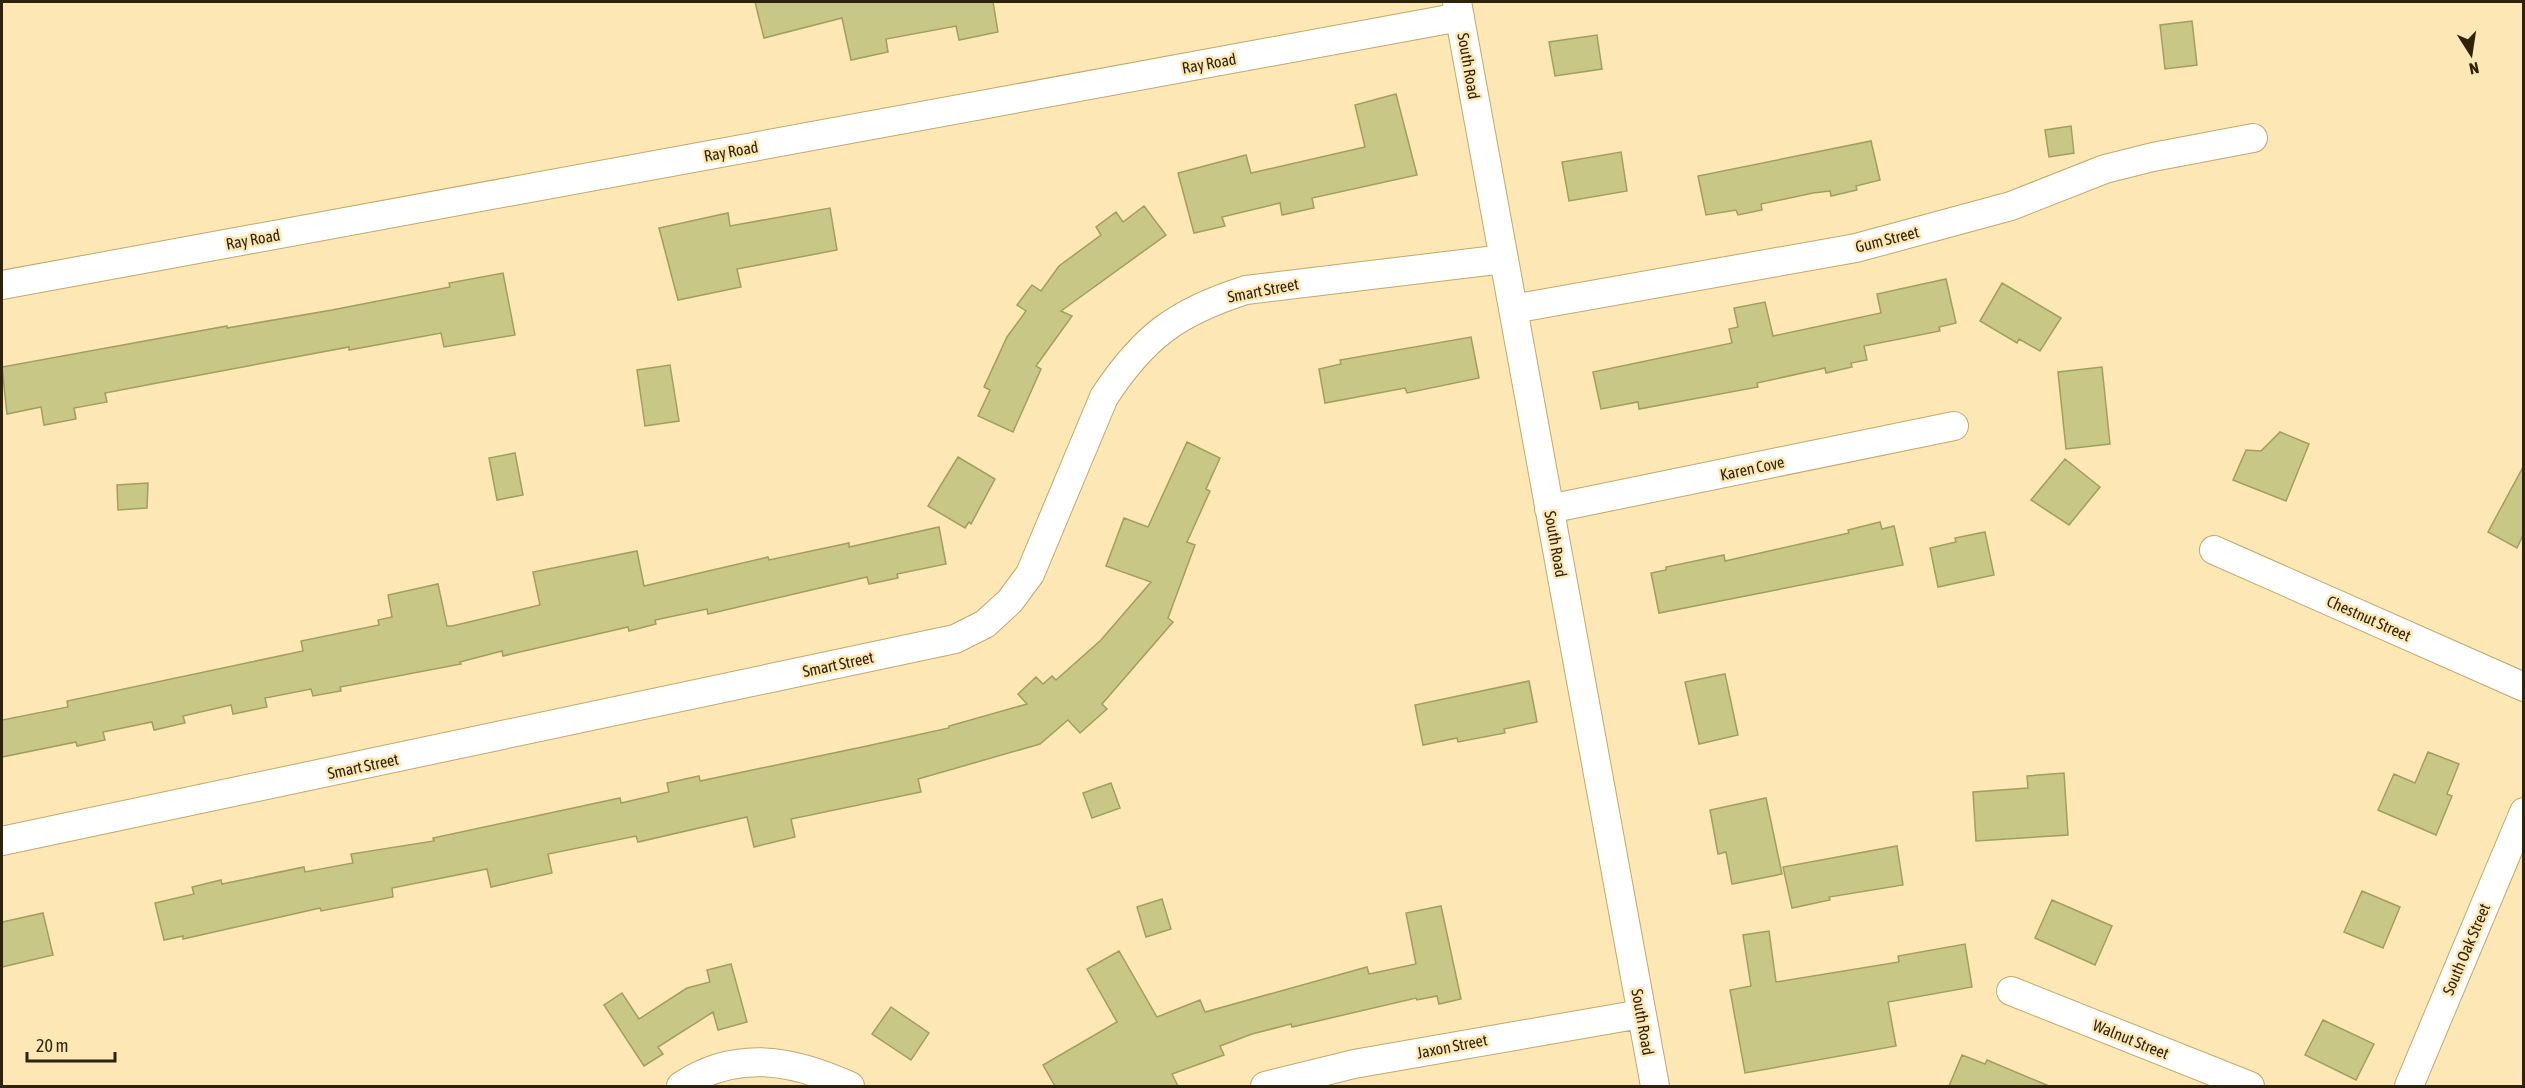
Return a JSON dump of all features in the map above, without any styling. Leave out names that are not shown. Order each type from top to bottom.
[{"type":"street","name":"South Road","points":[[1458,9],[1654,1086]]},
{"type":"street","name":"Ray Road","points":[[2,285],[1458,9]]},
{"type":"street","name":"Gum Street","points":[[1513,309],[1856,248],[2011,206],[2105,169],[2153,157],[2253,138]]},
{"type":"street","name":"Smart Street","points":[[2,841],[955,639],[985,624],[1010,601],[1030,574],[1104,398],[1120,374],[1147,342],[1169,324],[1206,303],[1246,290],[1504,258]]},
{"type":"street","name":"Karen Cove","points":[[1549,509],[1954,426]]},
{"type":"street","name":"Chestnut Street","points":[[2214,550],[2523,687]]},
{"type":"street","name":"South Oak Street","points":[[2409,1086],[2523,812]]},
{"type":"street","name":"Walnut Street","points":[[2012,991],[2250,1086]]},
{"type":"street","name":"Jaxon Street","points":[[1265,1086],[1356,1075],[1641,1014]]},
{"type":"street","points":[[681,1086],[725,1065],[751,1061],[776,1063],[826,1076],[850,1086]]},
{"type":"building","points":[[755,2],[993,2],[998,32],[959,40],[956,26],[886,39],[888,52],[851,60],[842,18],[764,38]]},
{"type":"building","points":[[2192,21],[2197,65],[2165,69],[2160,25]]},
{"type":"building","points":[[1597,35],[1602,69],[1555,76],[1549,42]]},
{"type":"building","points":[[1396,94],[1417,175],[1312,198],[1314,208],[1282,215],[1280,203],[1222,217],[1225,226],[1194,233],[1178,173],[1246,155],[1251,173],[1365,147],[1355,105]]},
{"type":"building","points":[[2071,126],[2074,153],[2049,157],[2045,130]]},
{"type":"building","points":[[1871,141],[1880,180],[1856,186],[1857,190],[1831,196],[1830,191],[1761,204],[1762,210],[1738,215],[1736,210],[1706,215],[1698,176]]},
{"type":"building","points":[[1621,152],[1627,191],[1569,201],[1562,162]]},
{"type":"building","points":[[1144,206],[1166,235],[1061,311],[1072,316],[1036,366],[1041,369],[1013,432],[978,416],[990,390],[984,387],[1007,337],[1026,311],[1017,305],[1032,285],[1041,291],[1059,266],[1101,235],[1096,227],[1116,212],[1123,222]]},
{"type":"building","points":[[830,208],[837,250],[737,269],[741,287],[678,300],[659,228],[728,213],[730,226]]},
{"type":"building","points":[[503,273],[515,335],[444,347],[441,333],[349,350],[349,347],[152,384],[105,393],[107,402],[74,408],[76,419],[44,425],[41,407],[7,414],[2,367],[227,326],[227,328],[332,310],[450,287],[449,283]]},
{"type":"building","points":[[1946,279],[1956,323],[1939,327],[1940,331],[1864,346],[1867,360],[1851,363],[1852,367],[1826,373],[1825,368],[1757,383],[1758,387],[1639,409],[1638,402],[1601,409],[1593,372],[1732,343],[1729,329],[1738,327],[1734,308],[1765,302],[1773,336],[1881,313],[1877,294]]},
{"type":"building","points":[[2002,283],[2061,318],[2040,351],[2019,339],[2017,343],[1980,321]]},
{"type":"building","points":[[1471,337],[1479,378],[1407,393],[1405,388],[1325,403],[1319,369],[1341,364],[1340,360]]},
{"type":"building","points":[[670,365],[679,421],[645,426],[637,370]]},
{"type":"building","points":[[2102,367],[2110,444],[2066,449],[2058,372]]},
{"type":"building","points":[[2280,432],[2309,444],[2286,501],[2233,480],[2246,450],[2261,451]]},
{"type":"building","points":[[1187,442],[1220,458],[1206,489],[1210,491],[1187,542],[1195,545],[1168,618],[1173,622],[1102,704],[1107,709],[1080,733],[1068,720],[1040,744],[918,779],[921,792],[791,819],[795,837],[754,847],[747,817],[638,842],[636,836],[548,854],[552,873],[491,887],[487,869],[392,888],[393,897],[321,911],[320,908],[183,939],[183,936],[164,940],[155,903],[194,894],[192,887],[221,880],[222,884],[304,867],[305,872],[353,863],[351,854],[434,841],[433,838],[620,798],[621,803],[669,792],[667,783],[699,776],[700,781],[867,746],[949,728],[949,726],[1027,704],[1018,694],[1036,677],[1043,684],[1052,676],[1056,680],[1101,640],[1151,582],[1106,566],[1124,518],[1148,527]]},
{"type":"building","points":[[515,453],[523,495],[497,500],[489,458]]},
{"type":"building","points":[[958,457],[995,479],[971,524],[969,522],[965,528],[928,506]]},
{"type":"building","points":[[2065,459],[2100,487],[2069,525],[2031,500]]},
{"type":"building","points":[[2523,467],[2523,535],[2517,548],[2488,532]]},
{"type":"building","points":[[148,483],[147,508],[118,510],[117,485]]},
{"type":"building","points":[[1880,522],[1882,529],[1894,526],[1903,565],[1659,613],[1651,573],[1666,570],[1666,567],[1724,555],[1725,561],[1849,533],[1848,530]]},
{"type":"building","points":[[939,527],[946,564],[897,574],[898,578],[869,584],[867,577],[708,614],[707,609],[655,620],[656,624],[629,631],[628,627],[503,656],[502,651],[460,662],[461,664],[340,687],[341,691],[313,696],[311,689],[265,698],[267,707],[233,714],[231,705],[183,716],[185,723],[154,730],[152,722],[103,732],[105,740],[77,746],[76,742],[2,757],[2,720],[68,707],[67,701],[303,651],[301,641],[379,625],[378,620],[392,617],[388,595],[438,584],[447,626],[452,626],[540,605],[533,572],[637,551],[644,586],[768,557],[769,560],[849,543],[849,547]]},
{"type":"building","points":[[1985,532],[1994,575],[1938,587],[1930,548],[1956,542],[1955,538]]},
{"type":"building","points":[[1725,674],[1738,735],[1699,744],[1685,682]]},
{"type":"building","points":[[1529,681],[1537,722],[1504,729],[1505,733],[1458,742],[1457,738],[1423,745],[1415,705]]},
{"type":"building","points":[[2428,752],[2459,764],[2447,794],[2452,796],[2436,835],[2378,810],[2394,774],[2415,783]]},
{"type":"building","points":[[2064,773],[2068,835],[1976,841],[1973,792],[2028,788],[2027,776]]},
{"type":"building","points":[[1111,783],[1120,808],[1092,818],[1083,793]]},
{"type":"building","points":[[1766,798],[1782,874],[1732,884],[1726,852],[1718,854],[1710,810]]},
{"type":"building","points":[[1897,846],[1903,885],[1829,897],[1830,900],[1792,908],[1783,867]]},
{"type":"building","points":[[2362,891],[2400,907],[2383,948],[2344,932]]},
{"type":"building","points":[[1162,899],[1171,929],[1146,937],[1137,907]]},
{"type":"building","points":[[2052,900],[2112,926],[2095,965],[2035,938]]},
{"type":"building","points":[[1441,906],[1461,999],[1439,1004],[1437,996],[1417,1000],[1416,998],[1252,1034],[1220,1046],[1224,1055],[1172,1074],[1178,1086],[1055,1086],[1043,1065],[1117,1022],[1087,969],[1119,951],[1157,1017],[1200,1000],[1205,1012],[1367,967],[1369,974],[1416,964],[1406,913]]},
{"type":"building","points":[[43,913],[53,955],[2,967],[2,922]]},
{"type":"building","points":[[1769,931],[1776,982],[1899,962],[1898,956],[1965,944],[1972,987],[1888,1002],[1896,1046],[1745,1073],[1730,990],[1751,986],[1743,935]]},
{"type":"building","points":[[731,964],[747,1022],[718,1030],[713,1012],[658,1047],[663,1054],[644,1066],[604,1005],[622,993],[639,1019],[687,988],[710,982],[707,970]]},
{"type":"building","points":[[891,1007],[929,1033],[911,1060],[872,1034]]},
{"type":"building","points":[[2323,1020],[2374,1044],[2356,1080],[2305,1055]]},
{"type":"building","points":[[1962,1055],[1985,1064],[1987,1060],[2049,1086],[1949,1086]]}]
